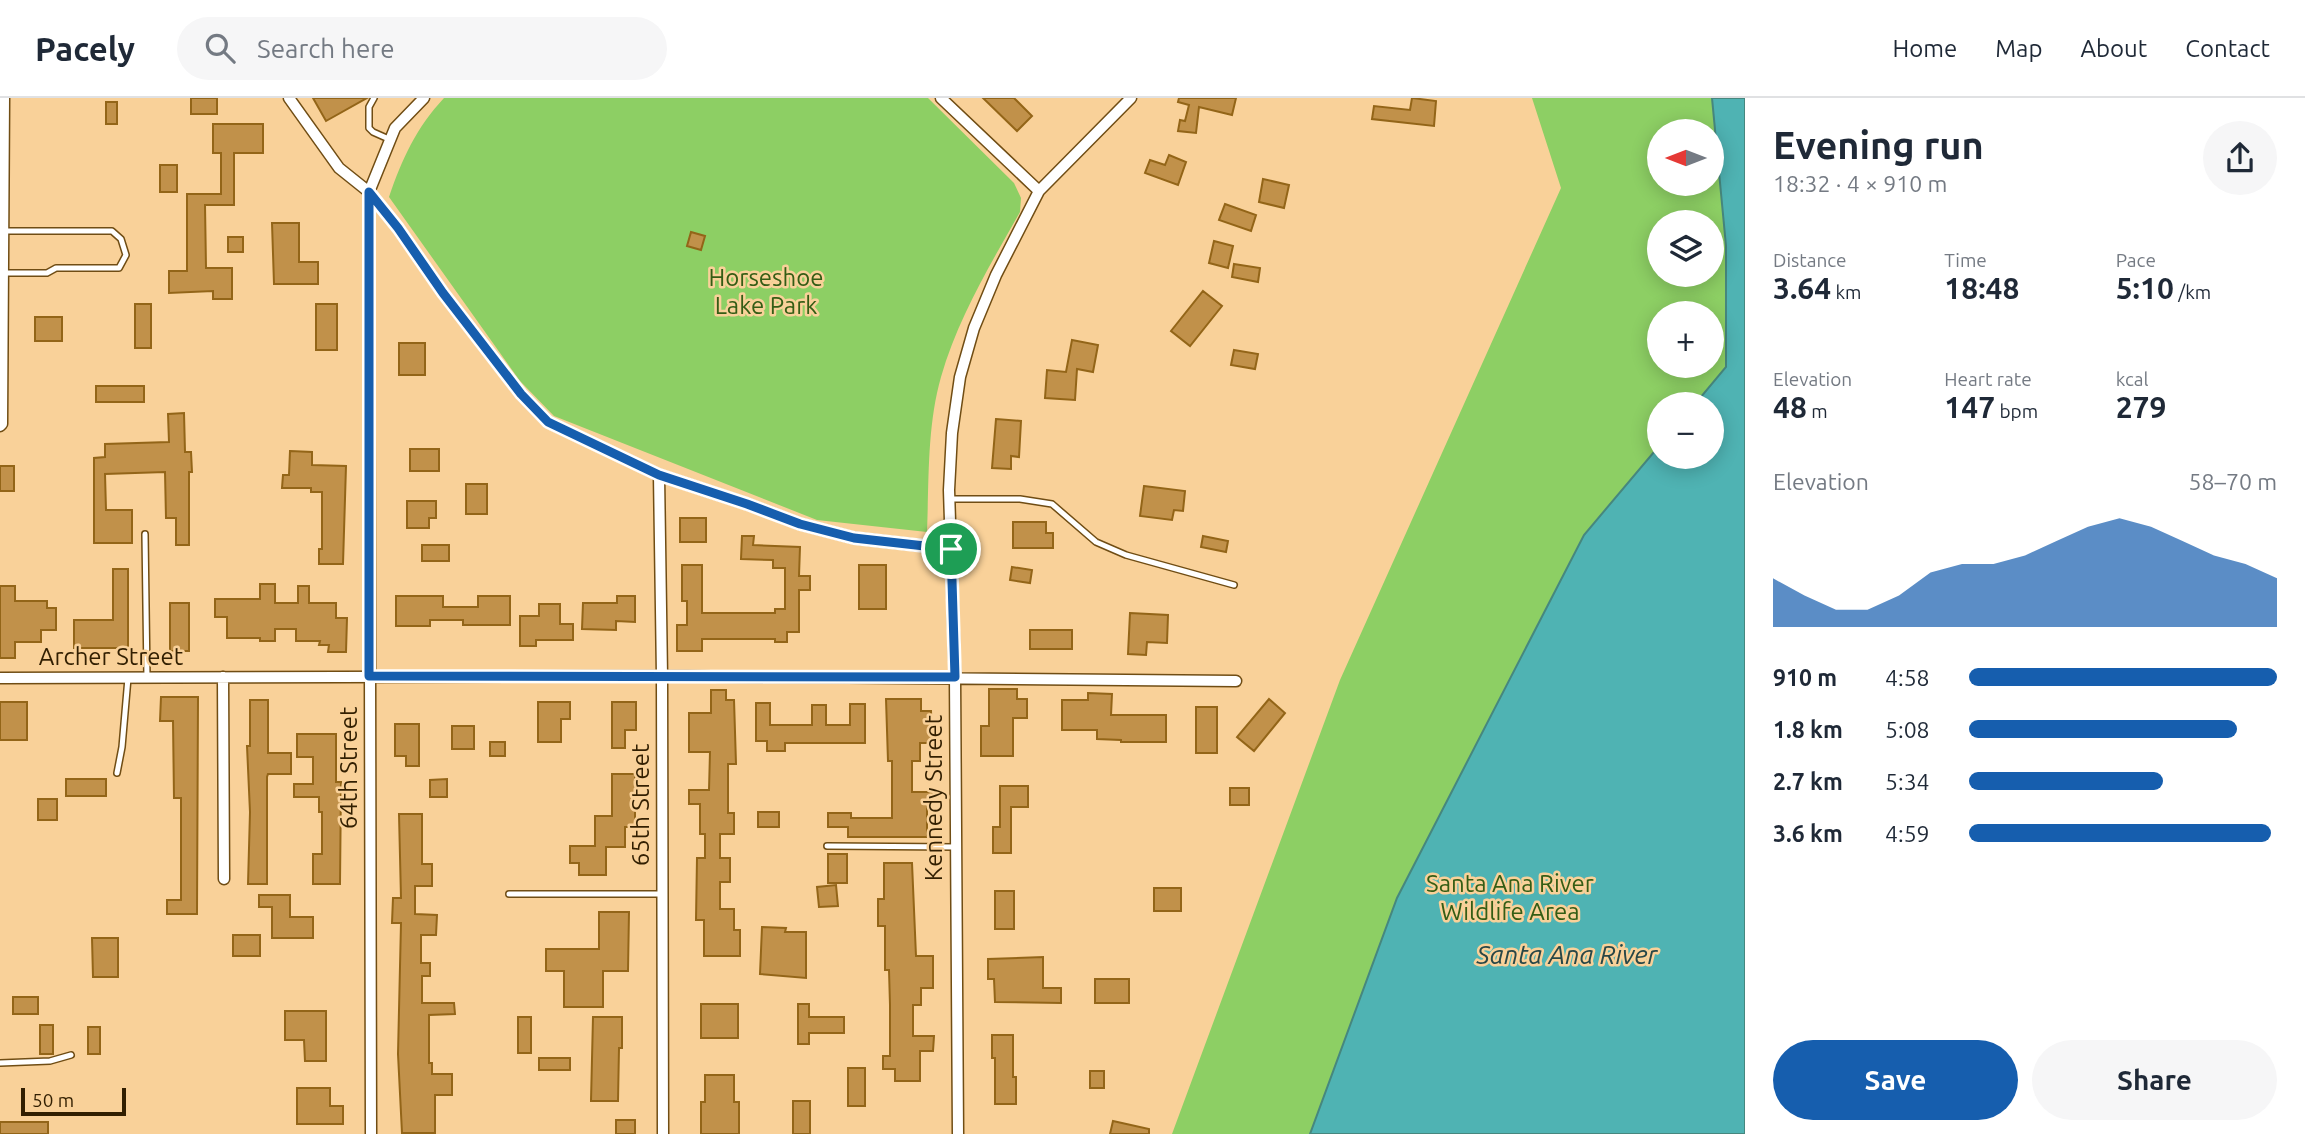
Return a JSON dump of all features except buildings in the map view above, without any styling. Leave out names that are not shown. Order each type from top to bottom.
[{"type":"street","points":[[0,426],[4,98]]},
{"type":"street","points":[[289,98],[339,169],[369,192],[521,394],[548,422],[659,475],[800,524],[854,538],[951,549]]},
{"type":"street","points":[[369,192],[396,128],[424,98]]},
{"type":"street","points":[[941,98],[1039,191]]},
{"type":"street","name":"Kennedy Street","points":[[958,1134],[955,677],[949,499],[952,433],[960,377],[974,328],[996,275],[1039,191],[1131,98]]},
{"type":"street","name":"64th Street","points":[[369,192],[371,1134]]},
{"type":"street","name":"65th Street","points":[[659,475],[663,1134]]},
{"type":"street","name":"Archer Street","points":[[0,678],[662,676],[1236,681]]},
{"type":"street","points":[[223,677],[224,879]]},
{"type":"lane","points":[[374,98],[369,107],[369,128],[391,140]]},
{"type":"lane","points":[[3,273],[47,273],[55,268],[119,268],[126,255],[121,239],[112,231],[4,231]]},
{"type":"lane","points":[[949,499],[1020,499],[1052,504],[1096,542],[1126,555],[1234,586]]},
{"type":"lane","points":[[145,534],[147,678]]},
{"type":"lane","points":[[117,773],[128,678]]},
{"type":"lane","points":[[827,846],[956,847]]},
{"type":"lane","points":[[509,894],[663,894]]},
{"type":"lane","points":[[0,1063],[50,1061],[71,1055]]},
{"type":"green space","name":"Horseshoe Lake Park","points":[[444,98],[928,98],[1014,183],[1021,198],[1020,212],[966,313],[941,377],[931,434],[927,532],[817,520],[554,416],[520,381],[389,197],[411,144]]},
{"type":"green space","name":"Santa Ana River Wildlife Area","points":[[1532,98],[1745,98],[1745,1134],[1172,1134],[1340,680],[1561,188]]},
{"type":"water","name":"Santa Ana River","points":[[1712,98],[1745,98],[1745,1134],[1310,1134],[1397,898],[1584,535],[1647,460],[1647,469],[1724,469],[1724,392],[1705,392],[1717,378],[1724,378],[1726,367],[1726,246],[1721,196],[1724,196],[1724,119],[1714,119]]},
{"type":"route","points":[[369,192],[521,394],[548,422],[659,475],[800,524],[854,538],[951,549],[955,677],[369,676],[369,192]]}]
